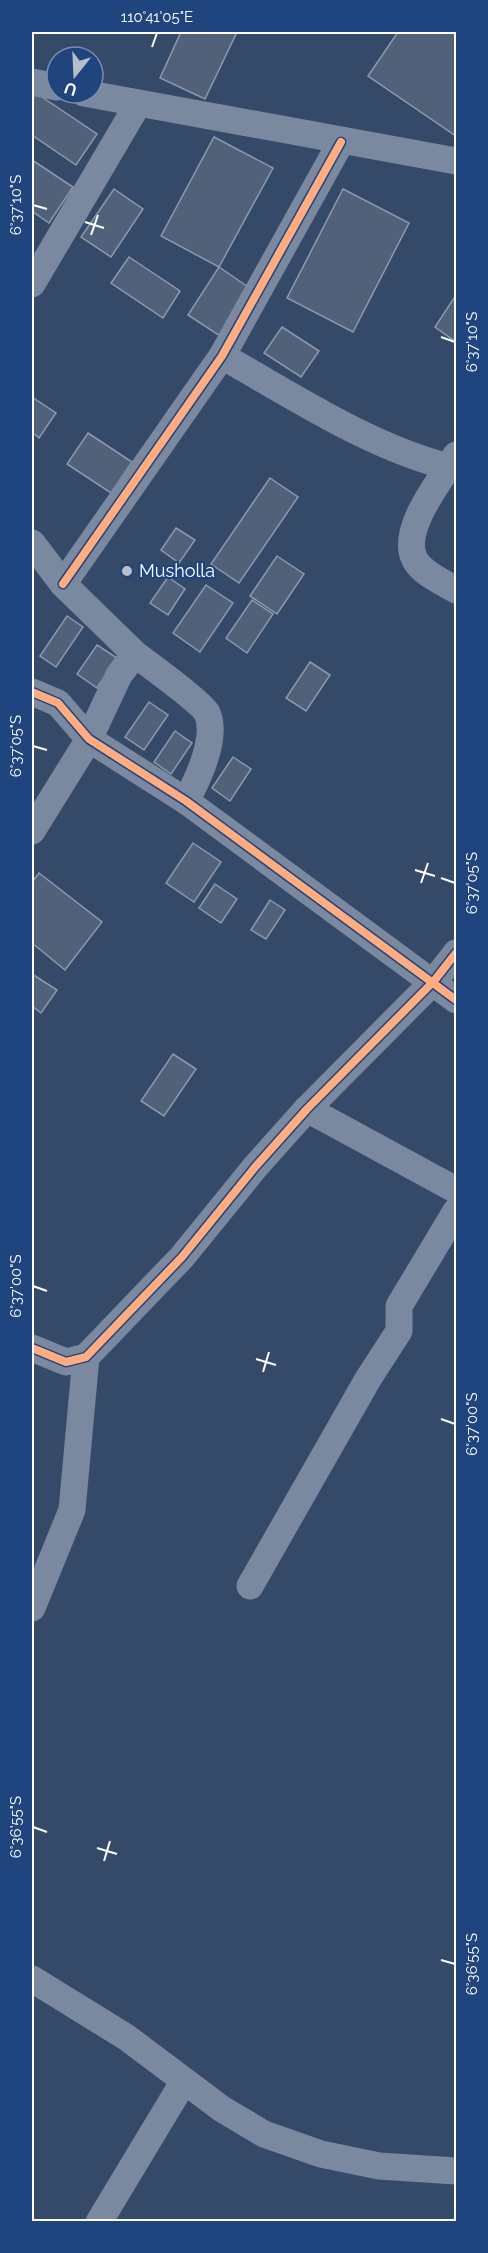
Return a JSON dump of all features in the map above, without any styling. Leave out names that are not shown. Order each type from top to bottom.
[{"type":"street","points":[[105,97],[341,142],[456,161]]},
{"type":"street","points":[[32,284],[138,104]]},
{"type":"street","points":[[63,584],[222,356],[341,142]]},
{"type":"street","points":[[222,356],[363,434],[416,458],[453,461],[415,521],[410,546],[415,560],[423,569],[456,590]]},
{"type":"street","points":[[32,543],[63,584],[135,654],[206,711],[211,726],[208,744],[195,785],[186,801]]},
{"type":"street","points":[[32,831],[89,739],[118,675],[135,654]]},
{"type":"street","points":[[32,692],[58,704],[89,739],[186,801],[434,981],[456,1000]]},
{"type":"street","points":[[32,1348],[66,1362],[86,1357],[182,1257],[256,1166],[307,1109],[434,981],[456,952]]},
{"type":"street","points":[[307,1109],[456,1190]]},
{"type":"street","points":[[250,1586],[368,1378],[399,1331],[399,1306],[456,1211]]},
{"type":"street","points":[[32,1608],[72,1510],[86,1357]]},
{"type":"street","points":[[32,1979],[126,2037],[222,2109],[264,2134],[321,2154],[379,2166],[456,2171]]},
{"type":"street","points":[[99,2222],[184,2081]]},
{"type":"building","points":[[181,32],[237,32],[205,99],[160,78]]},
{"type":"building","points":[[398,32],[456,32],[456,136],[368,76]]},
{"type":"building","points":[[36,93],[45,99],[45,105],[54,105],[97,134],[76,165],[32,135],[32,100]]},
{"type":"building","points":[[214,137],[273,168],[219,267],[161,236]]},
{"type":"building","points":[[32,160],[73,187],[49,223],[32,211]]},
{"type":"building","points":[[114,189],[143,209],[111,257],[81,237]]},
{"type":"building","points":[[343,189],[409,223],[353,332],[287,298]]},
{"type":"building","points":[[129,257],[180,291],[163,318],[111,283]]},
{"type":"building","points":[[219,267],[251,289],[220,336],[188,315]]},
{"type":"building","points":[[456,295],[456,342],[435,327]]},
{"type":"building","points":[[282,327],[319,351],[301,377],[264,353]]},
{"type":"building","points":[[32,397],[56,413],[39,438],[32,432]]},
{"type":"building","points":[[88,433],[132,462],[111,493],[67,464]]},
{"type":"building","points":[[270,478],[298,497],[239,583],[211,564]]},
{"type":"building","points":[[176,528],[195,540],[179,563],[161,550]]},
{"type":"building","points":[[277,556],[304,574],[277,614],[250,596]]},
{"type":"building","points":[[168,577],[185,589],[168,615],[150,603]]},
{"type":"building","points":[[206,585],[233,603],[200,652],[173,633]]},
{"type":"building","points":[[252,600],[273,614],[247,653],[226,638]]},
{"type":"building","points":[[67,616],[83,627],[56,667],[40,656]]},
{"type":"building","points":[[97,645],[117,658],[97,688],[77,674]]},
{"type":"building","points":[[310,662],[330,675],[306,711],[286,698]]},
{"type":"building","points":[[149,702],[168,715],[144,750],[125,737]]},
{"type":"building","points":[[175,731],[192,743],[171,774],[154,762]]},
{"type":"building","points":[[233,757],[251,769],[230,801],[212,788]]},
{"type":"building","points":[[193,843],[221,862],[194,902],[166,883]]},
{"type":"building","points":[[39,873],[102,922],[65,970],[32,943],[32,882]]},
{"type":"building","points":[[215,884],[237,899],[221,923],[199,908]]},
{"type":"building","points":[[270,900],[285,910],[266,939],[251,930]]},
{"type":"building","points":[[32,974],[57,990],[41,1013],[32,1006]]},
{"type":"building","points":[[173,1054],[196,1069],[164,1116],[141,1101]]},
{"type":"cycle path","points":[[63,584],[222,356],[341,142]]},
{"type":"cycle path","points":[[32,692],[58,703],[89,739],[186,801],[456,1000]]},
{"type":"cycle path","points":[[32,1348],[66,1362],[86,1357],[182,1257],[256,1166],[307,1109],[434,981],[456,953]]},
{"type":"place","name":"Musholla","points":[[127,571]]}]
